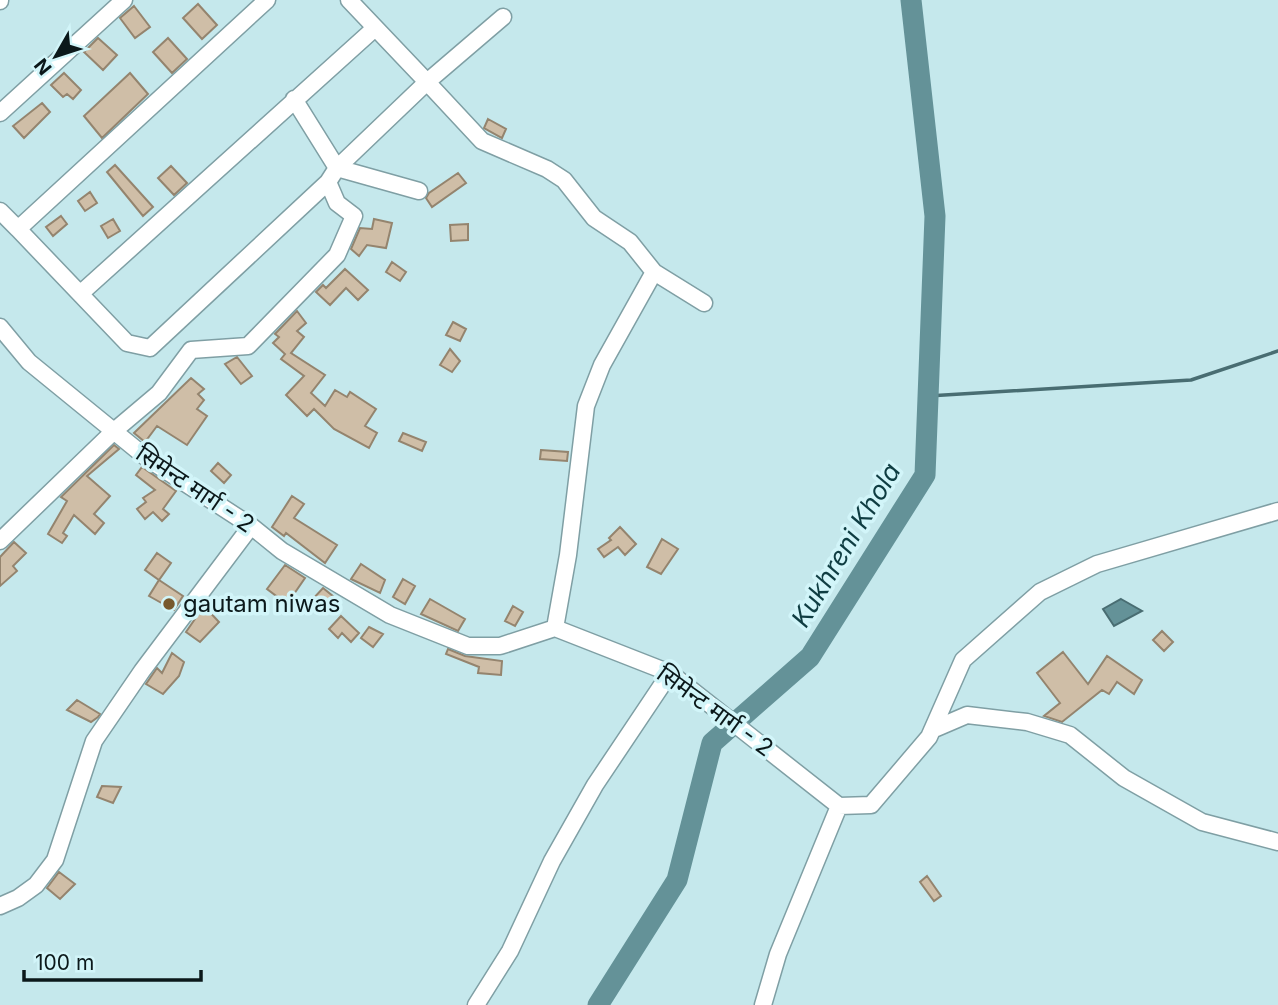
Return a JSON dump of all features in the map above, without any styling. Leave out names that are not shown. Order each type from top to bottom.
[{"type":"street","points":[[0,113],[124,0]]},
{"type":"street","points":[[18,229],[267,0]]},
{"type":"street","points":[[349,0],[482,141],[547,169],[564,180],[594,218],[630,242],[654,272],[704,303]]},
{"type":"street","points":[[0,211],[127,343],[150,348],[427,82],[503,17]]},
{"type":"street","points":[[80,294],[375,28]]},
{"type":"street","points":[[0,541],[114,431],[159,393],[191,350],[248,346],[337,256],[354,216],[332,197],[332,175],[294,99]]},
{"type":"street","points":[[332,175],[419,191]]},
{"type":"street","points":[[555,628],[568,555],[586,406],[602,365],[654,272]]},
{"type":"street","name":"सिमेन्ट मार्ग - 2","points":[[0,327],[29,362],[148,459],[251,526],[282,551],[390,615],[468,646],[500,646],[555,628],[670,673],[839,806]]},
{"type":"street","points":[[763,1005],[778,954],[839,806],[871,805],[932,730],[963,660],[1041,592],[1097,564],[1278,511]]},
{"type":"street","points":[[0,906],[18,898],[36,885],[55,860],[94,741],[142,671],[251,526]]},
{"type":"street","points":[[475,1005],[510,951],[552,861],[595,785],[670,673]]},
{"type":"street","points":[[932,730],[967,715],[1027,722],[1070,734],[1124,778],[1202,822],[1278,842]]},
{"type":"water","points":[[1121,599],[1142,611],[1114,626],[1103,609]]},
{"type":"building","points":[[198,4],[217,25],[202,39],[183,18]]},
{"type":"building","points":[[134,6],[150,27],[135,38],[120,18]]},
{"type":"building","points":[[98,38],[117,55],[103,70],[84,52]]},
{"type":"building","points":[[168,38],[187,59],[172,73],[153,52]]},
{"type":"building","points":[[64,73],[81,90],[73,99],[67,94],[63,97],[51,85]]},
{"type":"building","points":[[130,73],[148,94],[102,138],[84,116]]},
{"type":"building","points":[[42,103],[50,112],[24,138],[13,126]]},
{"type":"building","points":[[488,119],[506,129],[502,138],[484,128]]},
{"type":"building","points":[[115,165],[153,207],[143,216],[107,172]]},
{"type":"building","points":[[171,166],[187,183],[174,195],[158,178]]},
{"type":"building","points":[[458,173],[466,183],[432,207],[426,198],[429,193]]},
{"type":"building","points":[[90,192],[97,203],[85,211],[78,201]]},
{"type":"building","points":[[61,216],[67,224],[53,236],[46,227]]},
{"type":"building","points":[[113,219],[120,231],[108,238],[101,226]]},
{"type":"building","points":[[374,219],[392,223],[386,248],[367,245],[359,256],[351,249],[360,228],[372,229]]},
{"type":"building","points":[[468,224],[468,240],[451,241],[450,225]]},
{"type":"building","points":[[392,262],[406,272],[400,281],[386,272]]},
{"type":"building","points":[[345,269],[368,290],[358,300],[346,288],[330,305],[316,292],[323,285],[326,288]]},
{"type":"building","points":[[297,311],[306,323],[297,331],[304,337],[291,353],[325,375],[311,393],[325,406],[335,390],[347,397],[350,392],[376,409],[365,426],[377,433],[369,448],[334,429],[314,409],[307,416],[286,395],[304,376],[281,359],[285,354],[273,343],[279,337],[275,334]]},
{"type":"building","points":[[453,322],[466,329],[460,341],[446,335]]},
{"type":"building","points":[[450,349],[460,361],[452,372],[440,365]]},
{"type":"building","points":[[237,357],[252,376],[241,384],[225,364]]},
{"type":"building","points":[[191,378],[204,389],[198,394],[204,400],[197,409],[207,416],[187,445],[157,426],[145,442],[134,433]]},
{"type":"building","points":[[403,433],[426,442],[422,451],[399,441]]},
{"type":"building","points":[[114,445],[119,449],[87,476],[110,496],[94,514],[104,523],[95,534],[74,515],[63,533],[67,536],[62,543],[48,534],[67,501],[61,497]]},
{"type":"building","points":[[541,450],[568,452],[567,461],[540,459]]},
{"type":"building","points":[[218,463],[231,475],[224,483],[211,471]]},
{"type":"building","points":[[142,467],[176,491],[163,509],[169,514],[162,521],[153,512],[145,519],[137,509],[146,502],[143,498],[155,490],[136,475]]},
{"type":"building","points":[[292,496],[304,504],[294,518],[337,545],[325,563],[286,533],[284,536],[272,527]]},
{"type":"building","points":[[620,527],[636,544],[625,555],[618,547],[604,557],[598,549],[611,540],[609,538]]},
{"type":"building","points":[[662,539],[678,549],[661,574],[647,567]]},
{"type":"building","points":[[14,542],[26,553],[13,566],[17,571],[0,586],[0,557]]},
{"type":"building","points":[[157,553],[171,563],[159,580],[145,570]]},
{"type":"building","points":[[361,564],[385,580],[380,593],[351,579]]},
{"type":"building","points":[[285,565],[305,578],[287,604],[267,589]]},
{"type":"building","points":[[403,579],[415,586],[405,604],[393,597]]},
{"type":"building","name":"gautam niwas","points":[[159,580],[183,596],[174,610],[149,596]]},
{"type":"building","points":[[323,588],[334,597],[322,611],[311,601]]},
{"type":"building","points":[[430,599],[465,619],[458,631],[421,614]]},
{"type":"building","points":[[204,606],[219,622],[200,642],[186,632]]},
{"type":"building","points":[[513,606],[523,612],[515,626],[505,621]]},
{"type":"building","points":[[341,616],[359,633],[351,642],[342,633],[338,638],[329,629]]},
{"type":"building","points":[[369,627],[383,634],[373,647],[361,638]]},
{"type":"building","points":[[1162,631],[1173,642],[1164,651],[1153,640]]},
{"type":"building","points":[[448,649],[465,656],[502,661],[501,675],[478,673],[479,667],[446,654]]},
{"type":"building","points":[[1063,652],[1088,684],[1107,656],[1142,680],[1134,694],[1117,682],[1109,694],[1102,690],[1062,722],[1044,716],[1060,703],[1037,673]]},
{"type":"building","points":[[172,653],[184,662],[179,676],[163,694],[146,684],[157,668],[162,673]]},
{"type":"building","points":[[77,700],[100,714],[98,717],[91,722],[67,710]]},
{"type":"building","points":[[102,786],[121,787],[113,803],[97,797]]},
{"type":"building","points":[[59,872],[75,884],[60,899],[47,888]]},
{"type":"building","points":[[927,876],[941,896],[934,901],[920,882]]},
{"type":"waterway","name":"Kukhreni Khola","points":[[598,1005],[677,880],[712,743],[810,657],[925,475],[935,216],[911,0]]},
{"type":"waterway","points":[[928,396],[1191,380],[1278,351]]},
{"type":"place","name":"gautam niwas","points":[[169,604]]}]
